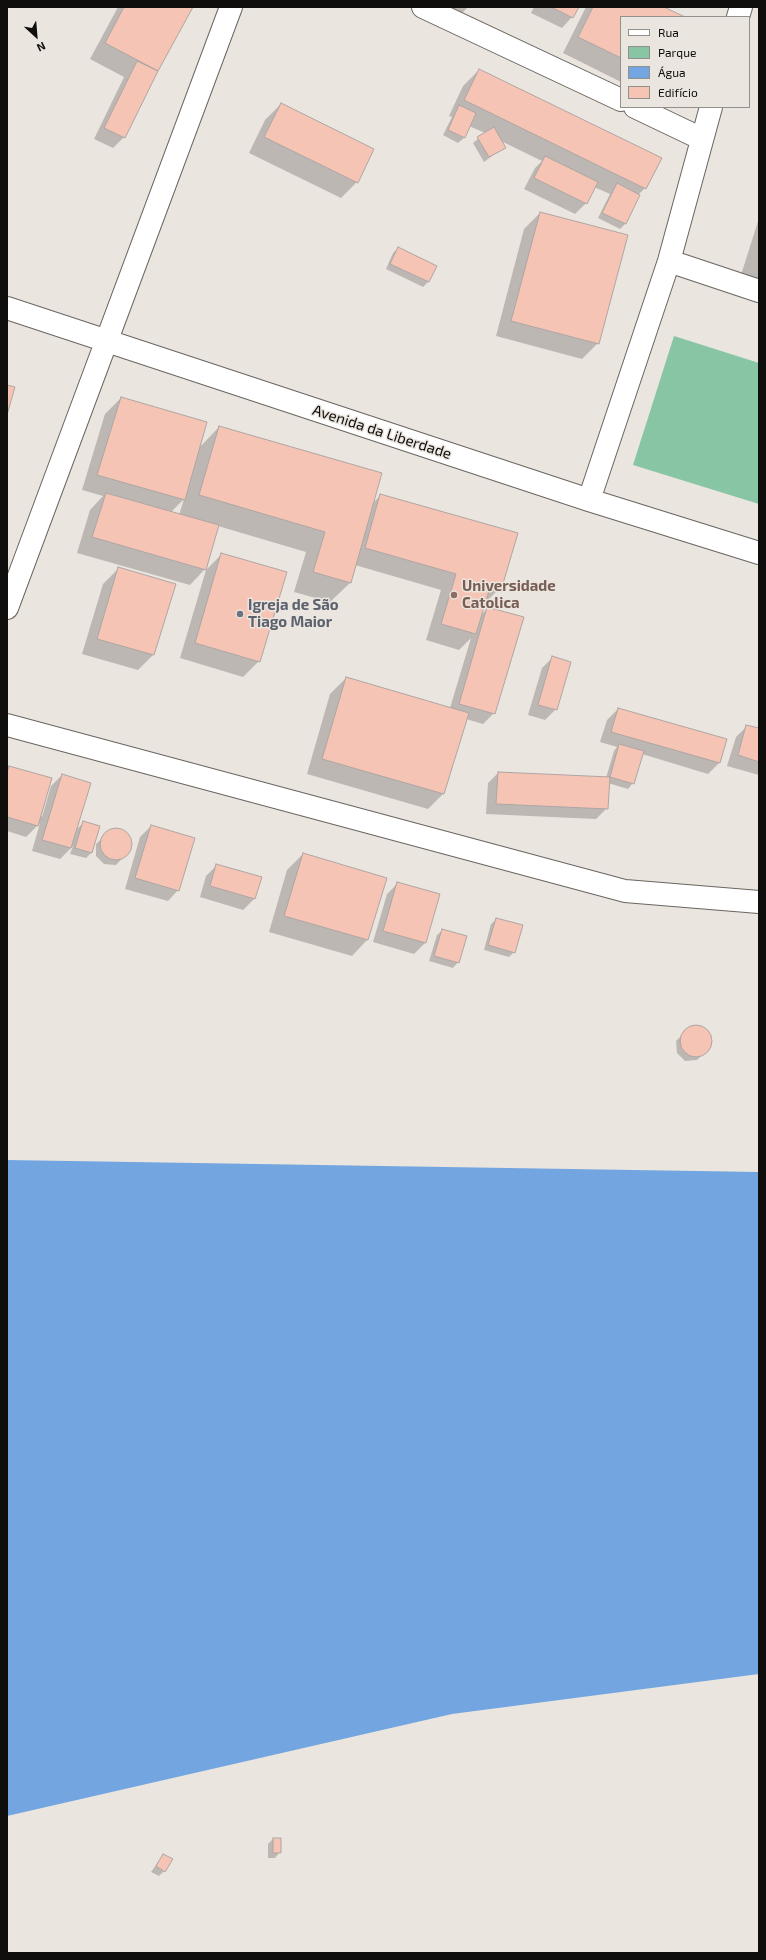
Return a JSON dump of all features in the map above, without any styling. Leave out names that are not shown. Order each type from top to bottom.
[{"type":"street","points":[[7,608],[231,7]]},
{"type":"street","points":[[422,7],[620,100]]},
{"type":"street","points":[[637,108],[702,138]]},
{"type":"street","points":[[588,500],[669,261],[711,108]]},
{"type":"street","points":[[669,261],[759,291]]},
{"type":"street","name":"Avenida da Liberdade","points":[[7,308],[588,500],[759,553]]},
{"type":"street","points":[[7,725],[625,891],[759,902]]},
{"type":"green space","points":[[674,336],[759,363],[759,504],[633,465]]},
{"type":"water","points":[[7,1160],[759,1172],[759,1674],[452,1714],[7,1816]]},
{"type":"building","points":[[124,7],[193,7],[158,71],[105,43]]},
{"type":"building","points":[[551,7],[579,7],[573,18]]},
{"type":"building","points":[[593,7],[664,7],[683,16],[620,16],[620,58],[578,37]]},
{"type":"building","points":[[137,61],[158,71],[125,138],[104,128]]},
{"type":"building","points":[[479,69],[662,158],[646,189],[464,100]]},
{"type":"building","points":[[281,103],[374,149],[358,183],[264,137]]},
{"type":"building","points":[[459,105],[476,113],[465,138],[448,130]]},
{"type":"building","points":[[494,127],[506,148],[489,157],[477,137]]},
{"type":"building","points":[[545,156],[598,182],[587,204],[534,178]]},
{"type":"building","points":[[617,183],[640,195],[626,224],[602,213]]},
{"type":"building","points":[[540,212],[628,235],[599,344],[511,321]]},
{"type":"building","points":[[398,247],[437,266],[429,282],[390,264]]},
{"type":"building","points":[[7,385],[15,387],[7,415]]},
{"type":"building","points":[[121,397],[207,422],[185,500],[97,475]]},
{"type":"building","points":[[219,426],[382,473],[351,583],[313,572],[325,532],[199,495]]},
{"type":"building","points":[[106,493],[219,525],[206,570],[92,537]]},
{"type":"building","points":[[380,494],[518,533],[502,587],[491,584],[476,634],[441,624],[456,574],[365,548]]},
{"type":"building","points":[[221,553],[287,572],[260,662],[195,643]]},
{"type":"building","points":[[118,567],[176,584],[154,655],[97,639]]},
{"type":"building","points":[[487,607],[524,617],[495,714],[459,704]]},
{"type":"building","points":[[552,656],[571,662],[557,710],[538,705]]},
{"type":"building","points":[[346,677],[469,713],[444,794],[322,759]]},
{"type":"building","points":[[618,708],[727,739],[720,763],[611,732]]},
{"type":"building","points":[[746,725],[759,728],[759,762],[738,755]]},
{"type":"building","points":[[619,744],[644,751],[634,784],[610,777]]},
{"type":"building","points":[[9,766],[52,778],[38,826],[7,817],[7,772]]},
{"type":"building","points":[[498,772],[610,777],[608,809],[496,804]]},
{"type":"building","points":[[62,774],[91,783],[71,848],[42,840]]},
{"type":"building","points":[[83,821],[100,826],[92,853],[75,848]]},
{"type":"building","points":[[151,825],[195,838],[179,891],[135,878]]},
{"type":"building","points":[[113,828],[119,828],[129,835],[132,844],[131,850],[125,857],[119,860],[113,860],[103,853],[100,847],[100,841],[107,831]]},
{"type":"building","points":[[303,853],[387,878],[368,940],[284,916]]},
{"type":"building","points":[[216,864],[262,877],[255,899],[210,886]]},
{"type":"building","points":[[397,882],[440,894],[426,943],[383,931]]},
{"type":"building","points":[[496,918],[523,925],[515,953],[488,945]]},
{"type":"building","points":[[442,929],[467,936],[459,963],[434,956]]},
{"type":"building","points":[[693,1025],[699,1025],[709,1032],[712,1041],[711,1047],[705,1054],[699,1057],[693,1057],[683,1050],[680,1044],[680,1038],[687,1028]]},
{"type":"building","points":[[273,1838],[281,1838],[281,1853],[273,1853]]},
{"type":"building","points":[[163,1854],[173,1859],[165,1872],[156,1866]]},
{"type":"place","name":"Universidade Catolica","points":[[454,595]]},
{"type":"place","name":"Igreja de São Tiago Maior","points":[[240,614]]}]
